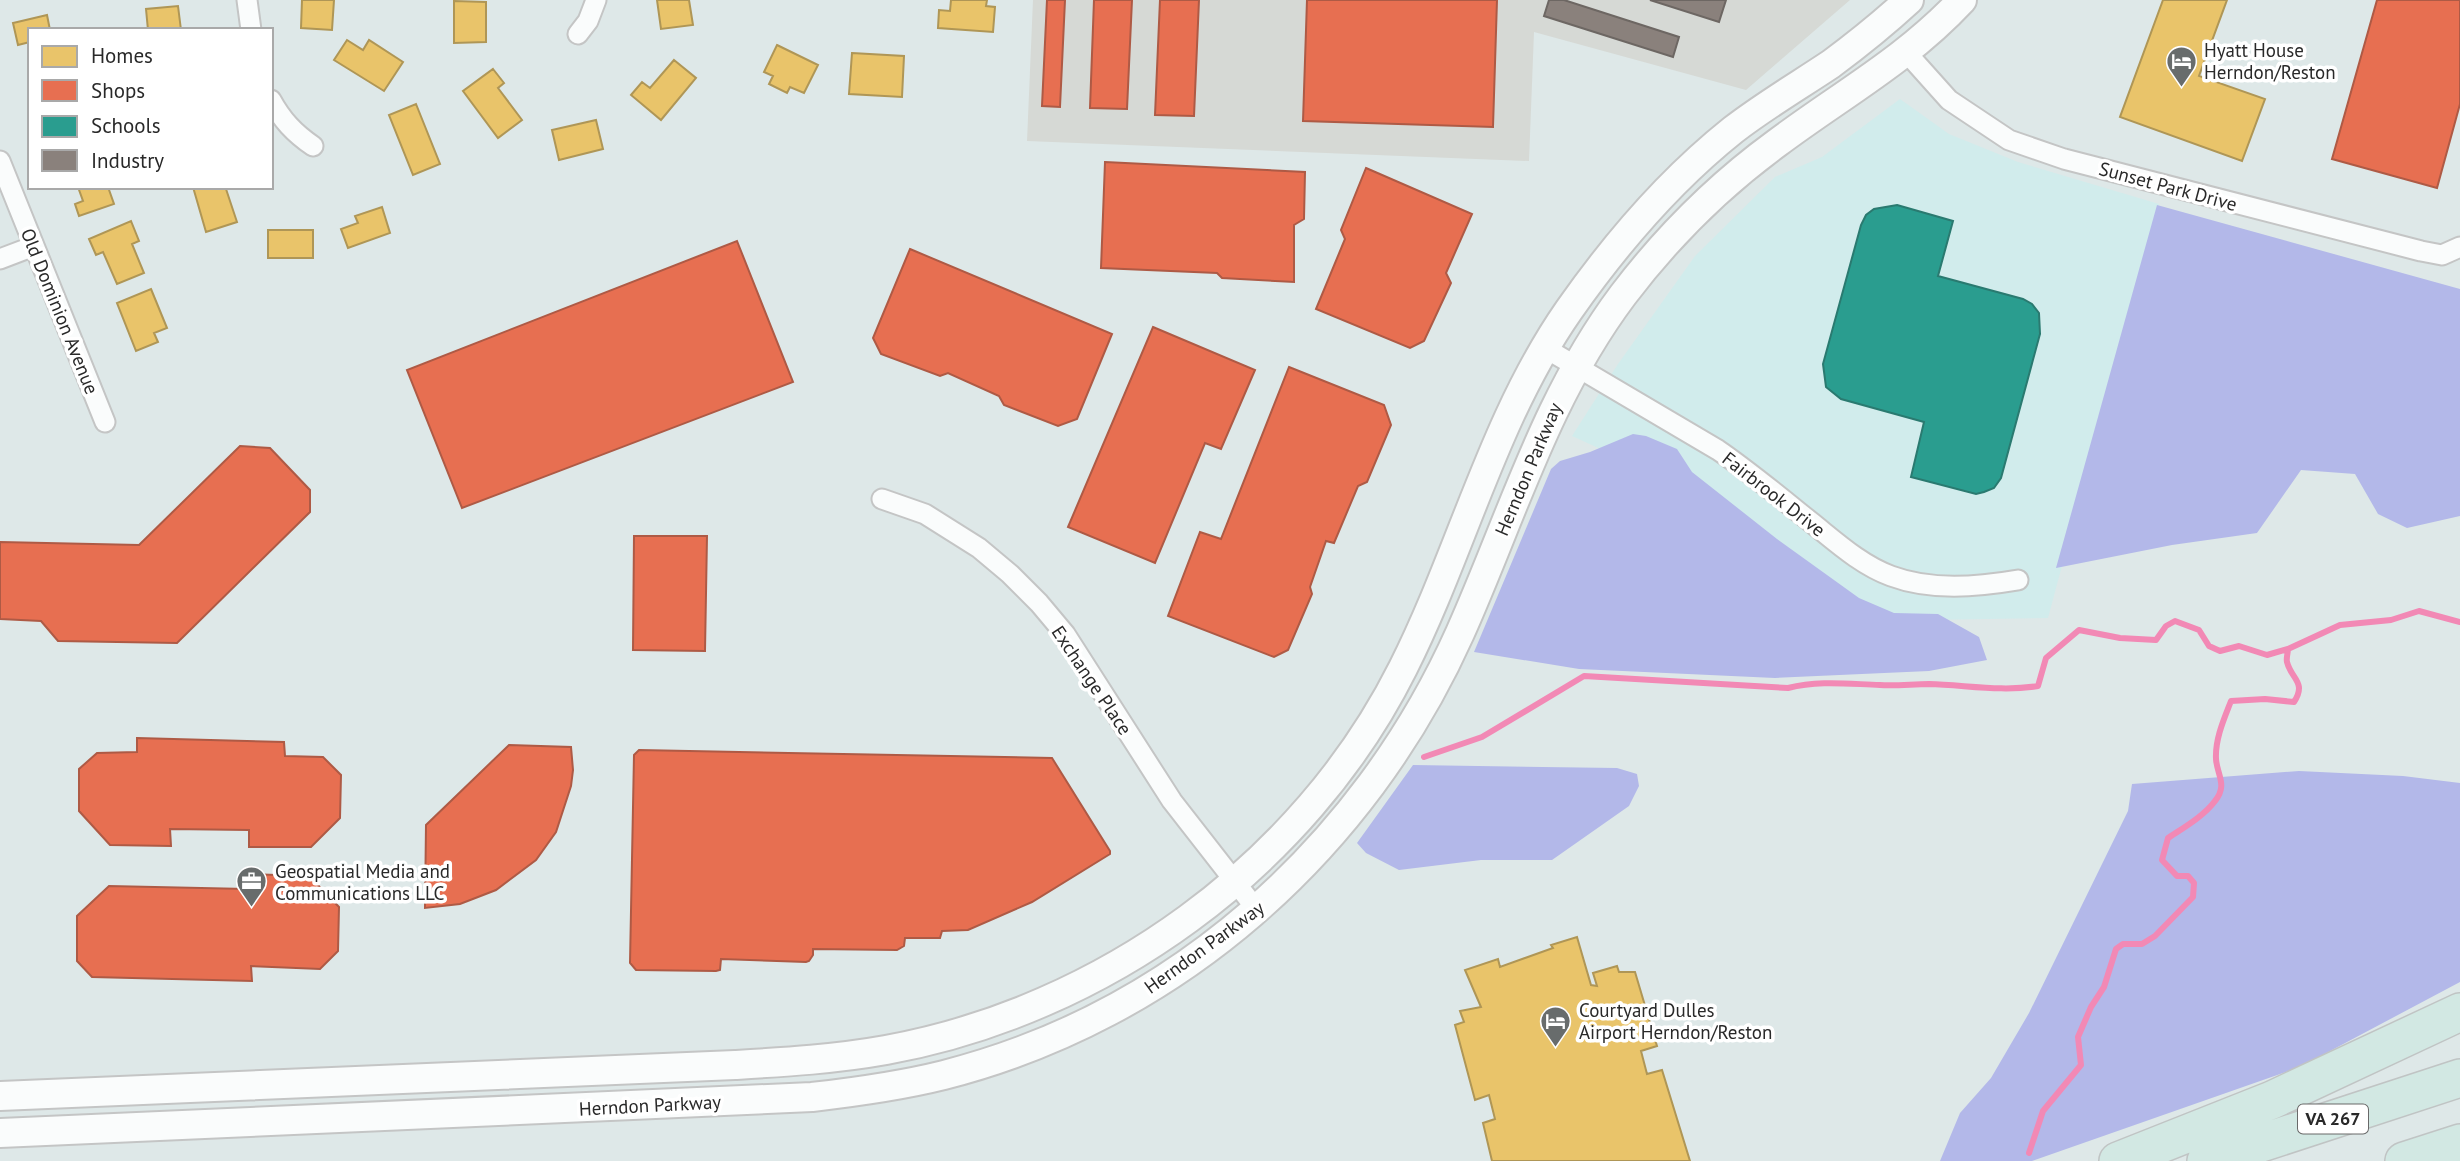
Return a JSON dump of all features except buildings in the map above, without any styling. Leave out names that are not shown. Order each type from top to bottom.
[{"type":"highway","points":[[2118,1161],[2272,1100],[2460,1012]]},
{"type":"highway","name":"VA 267","points":[[2206,1161],[2460,1078]]},
{"type":"highway","points":[[2404,1161],[2460,1143]]},
{"type":"main road","name":"Herndon Parkway","points":[[0,1096],[814,1060],[886,1050],[950,1035],[1045,1001],[1117,965],[1175,928],[1234,882],[1276,842],[1320,795],[1384,704],[1437,595],[1512,411],[1566,313],[1611,253],[1682,174],[1753,115],[1857,45],[1909,0]]},
{"type":"main road","name":"Herndon Parkway","points":[[0,1133],[812,1097],[874,1090],[942,1075],[1022,1050],[1108,1011],[1179,969],[1257,910],[1299,871],[1346,820],[1385,768],[1412,727],[1461,631],[1524,472],[1576,365],[1630,286],[1697,209],[1760,155],[1879,74],[1962,0]]},
{"type":"main road","points":[[555,1073],[555,1109]]},
{"type":"street","points":[[247,0],[251,28]]},
{"type":"street","points":[[578,34],[588,21],[596,0]]},
{"type":"street","name":"Sunset Park Drive","points":[[1906,52],[1949,100],[2008,140],[2071,160],[2421,251],[2442,255],[2460,247]]},
{"type":"street","points":[[273,103],[296,135],[313,146]]},
{"type":"street","name":"Old Dominion Avenue","points":[[0,161],[104,422]]},
{"type":"street","points":[[0,260],[34,246]]},
{"type":"street","name":"Fairbrook Drive","points":[[1545,348],[1727,456],[1840,546],[1877,570],[1911,581],[1949,586],[2018,580]]},
{"type":"street","name":"Exchange Place","points":[[882,499],[925,514],[979,548],[1039,603],[1065,634],[1172,801],[1257,910]]},
{"type":"shaded area","points":[[1033,0],[1850,0],[1746,90],[1534,32],[1529,161],[1027,141]]},
{"type":"shaded area","points":[[1900,99],[1949,134],[2018,162],[2159,204],[2048,618],[1860,621],[1684,487],[1572,436],[1618,364],[1695,256],[1775,177],[1822,157]]},
{"type":"shaded area","points":[[2157,205],[2460,289],[2460,516],[2407,528],[2378,514],[2355,474],[2301,470],[2257,533],[2172,545],[2056,568]]},
{"type":"shaded area","points":[[1633,434],[1646,436],[1677,449],[1692,472],[1777,539],[1859,598],[1894,613],[1938,614],[1979,637],[1987,660],[1929,671],[1775,678],[1579,669],[1474,652],[1551,469],[1560,461]]},
{"type":"shaded area","points":[[1413,765],[1617,768],[1637,774],[1639,786],[1629,806],[1552,860],[1481,860],[1399,870],[1366,853],[1357,843]]},
{"type":"shaded area","points":[[2299,771],[2403,776],[2460,783],[2460,982],[2300,1067],[2032,1161],[1940,1161],[1960,1113],[1991,1078],[2029,1013],[2128,811],[2132,784]]},
{"type":"waterway","points":[[1424,757],[1482,737],[1584,676],[1788,688],[1834,683],[2024,688],[2038,686],[2046,658],[2079,630],[2120,638],[2156,640],[2166,626],[2175,621],[2199,630],[2209,646],[2220,651],[2239,646],[2267,655],[2288,649],[2340,625],[2391,620],[2419,611],[2460,622]]},
{"type":"waterway","points":[[2029,1153],[2043,1111],[2081,1065],[2078,1037],[2091,1007],[2104,987],[2116,949],[2123,944],[2142,944],[2155,936],[2193,897],[2194,883],[2188,876],[2177,876],[2162,860],[2168,838],[2199,817],[2219,795],[2221,785],[2216,759],[2217,744],[2231,701],[2265,699],[2294,702],[2298,695],[2299,685],[2287,662],[2288,649]]},
{"type":"place","name":"Hyatt House Herndon/Reston","points":[[2181,88]]},
{"type":"place","name":"Geospatial Media and Communications LLC","points":[[252,909]]},
{"type":"place","name":"Courtyard Dulles Airport Herndon/Reston","points":[[1556,1048]]}]
